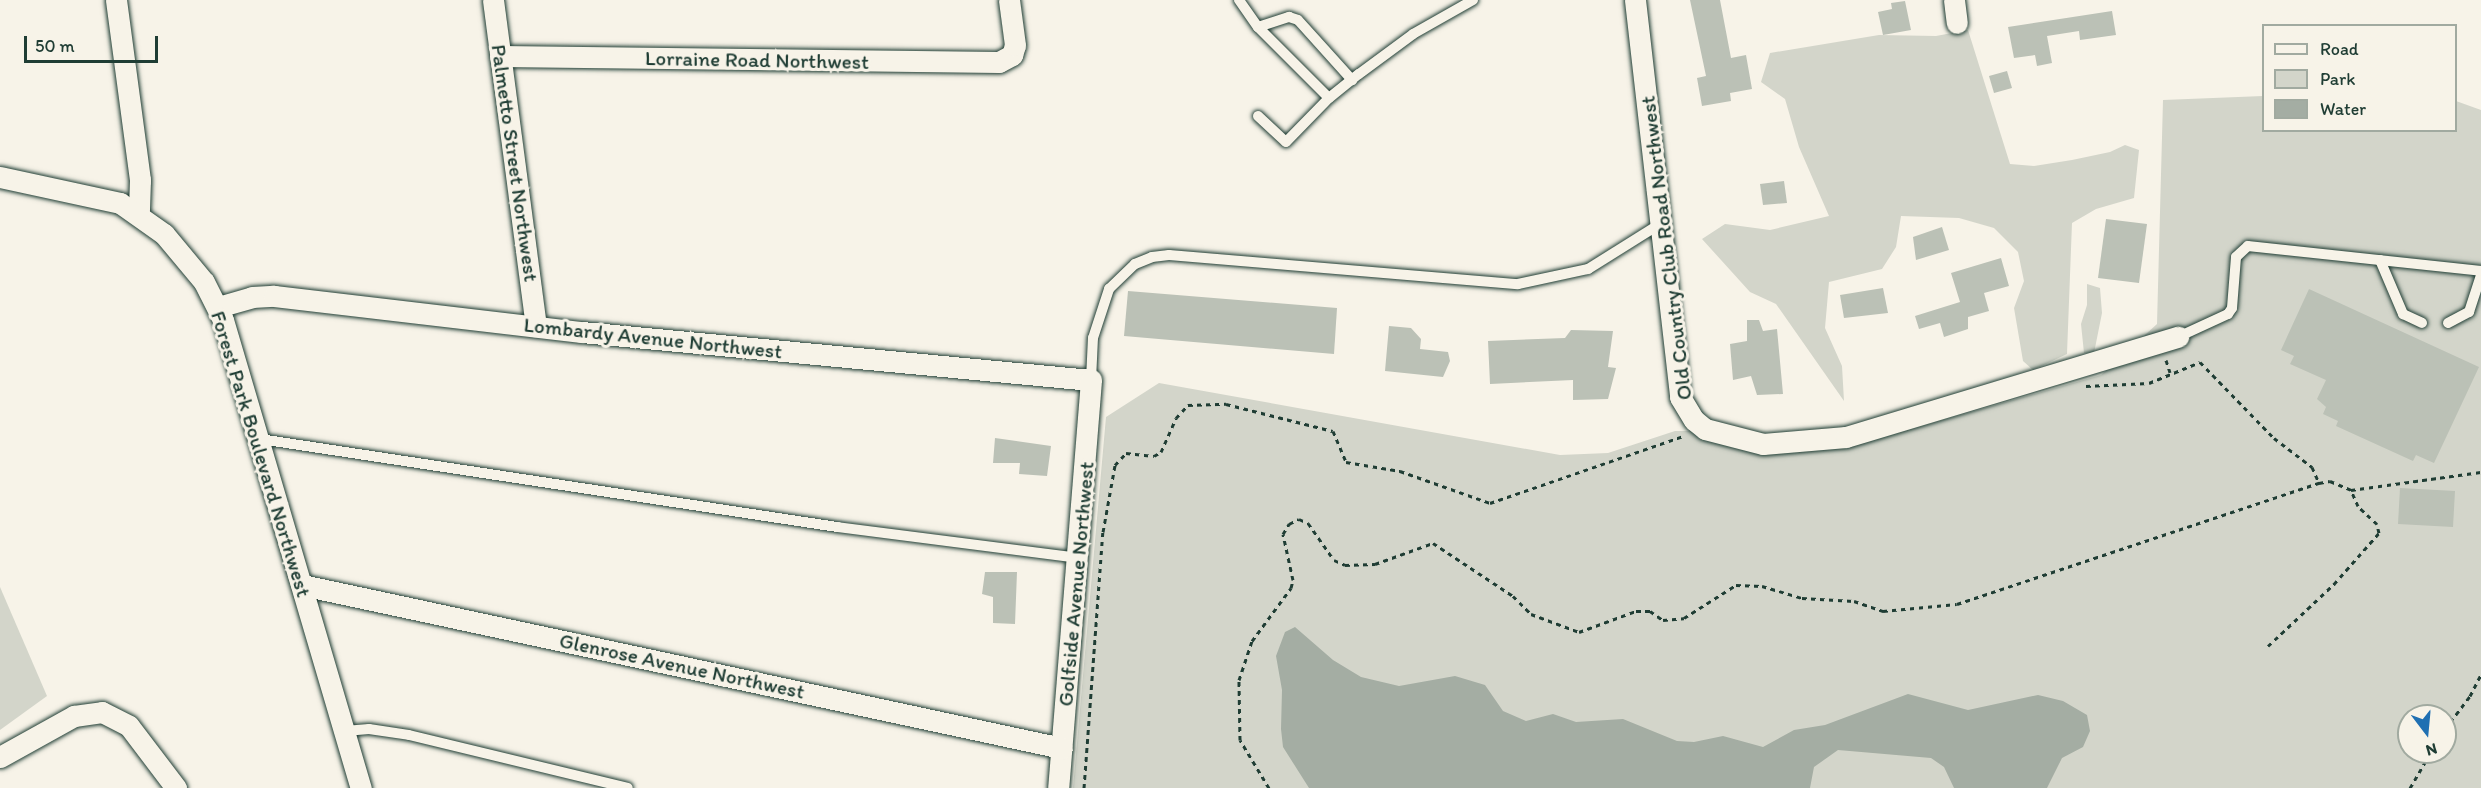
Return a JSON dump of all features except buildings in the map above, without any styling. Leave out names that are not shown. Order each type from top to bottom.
[{"type":"street","points":[[116,0],[140,180],[139,214]]},
{"type":"street","name":"Palmetto Street Northwest","points":[[493,0],[536,326]]},
{"type":"street","name":"Lorraine Road Northwest","points":[[500,56],[999,62],[1012,55],[1015,45],[1009,0]]},
{"type":"street","name":"Old Country Club Road Northwest","points":[[1635,0],[1663,222],[1680,397],[1694,420],[1705,429],[1741,441],[1794,444],[1845,437],[2178,337]]},
{"type":"street","points":[[1954,0],[1957,23]]},
{"type":"street","name":"Forest Park Boulevard Northwest","points":[[0,177],[86,193],[120,203],[139,214],[164,234],[189,263],[218,307],[260,439],[361,788]]},
{"type":"street","name":"Lombardy Avenue Northwest","points":[[218,307],[252,297],[274,296],[536,326],[1091,380]]},
{"type":"street","name":"Golfside Avenue Northwest","points":[[1058,788],[1091,380]]},
{"type":"street","name":"Glenrose Avenue Northwest","points":[[302,585],[1062,748]]},
{"type":"street","points":[[0,758],[74,716],[102,712],[129,726],[176,788]]},
{"type":"lane","points":[[1239,0],[1258,27],[1329,98]]},
{"type":"lane","points":[[1258,116],[1286,142],[1329,98],[1413,33],[1473,0]]},
{"type":"lane","points":[[1258,27],[1289,17],[1298,20],[1352,80]]},
{"type":"lane","points":[[1091,380],[1093,338],[1110,288],[1128,270],[1152,257],[1169,255],[1518,284],[1588,268],[1616,255],[1663,222]]},
{"type":"lane","points":[[2178,337],[2228,314],[2232,308],[2236,257],[2248,246],[2481,272],[2469,312],[2448,324]]},
{"type":"lane","points":[[2380,260],[2403,314],[2422,323]]},
{"type":"lane","points":[[260,439],[837,527],[1078,558]]},
{"type":"lane","points":[[345,731],[369,729],[409,735],[628,788]]},
{"type":"path","points":[[2082,386],[2149,383],[2200,362],[2274,438],[2312,467],[2319,483]]},
{"type":"path","points":[[1084,788],[1103,532],[1115,465],[1126,453],[1158,454],[1166,446],[1176,418],[1188,405],[1226,404],[1333,431],[1346,462],[1400,471],[1490,503],[1583,468],[1688,436]]},
{"type":"path","points":[[1269,788],[1240,740],[1239,680],[1252,641],[1291,588],[1293,580],[1283,534],[1289,524],[1299,519],[1308,522],[1326,551],[1345,565],[1375,564],[1433,543],[1513,596],[1531,614],[1579,632],[1636,611],[1650,611],[1663,620],[1684,618],[1736,585],[1762,586],[1802,598],[1854,601],[1897,613],[1957,604],[2319,483],[2330,481],[2351,490],[2481,472]]},
{"type":"path","points":[[2268,646],[2334,584],[2379,533],[2377,524],[2358,506],[2351,490]]},
{"type":"path","points":[[2457,713],[2470,696],[2481,674]]},
{"type":"path","points":[[2410,788],[2424,764]]},
{"type":"green space","points":[[1968,30],[2010,164],[2034,166],[2072,160],[2110,152],[2125,145],[2139,150],[2134,198],[2096,209],[2072,223],[2067,354],[2033,370],[2023,361],[2014,308],[2024,281],[2018,252],[1994,228],[1959,218],[1901,216],[1896,247],[1882,269],[1829,282],[1825,328],[1842,366],[1844,401],[1776,304],[1750,292],[1702,239],[1725,224],[1770,230],[1829,216],[1799,147],[1785,99],[1761,82],[1770,53],[1879,35],[1936,36]]},
{"type":"green space","points":[[2262,96],[2262,132],[2457,132],[2457,101],[2481,110],[2481,788],[1073,788],[1106,417],[1159,383],[1560,455],[1608,453],[1675,431],[1694,431],[1757,449],[1812,451],[1880,438],[2101,375],[2157,324],[2163,100]]},
{"type":"green space","points":[[2087,284],[2100,288],[2102,313],[2094,353],[2084,353],[2081,324],[2087,305]]},
{"type":"green space","points":[[0,587],[47,696],[0,730]]},
{"type":"water","points":[[1295,627],[1333,660],[1361,677],[1399,686],[1455,676],[1485,685],[1503,711],[1526,721],[1553,714],[1576,722],[1623,719],[1677,741],[1694,742],[1723,736],[1763,747],[1794,730],[1825,725],[1908,694],[1968,710],[2038,695],[2063,701],[2087,715],[2090,731],[2083,747],[2062,758],[2047,788],[1954,788],[1944,767],[1931,758],[1838,750],[1814,767],[1810,788],[1309,788],[1283,747],[1281,729],[1282,690],[1276,656],[1285,632]]}]
